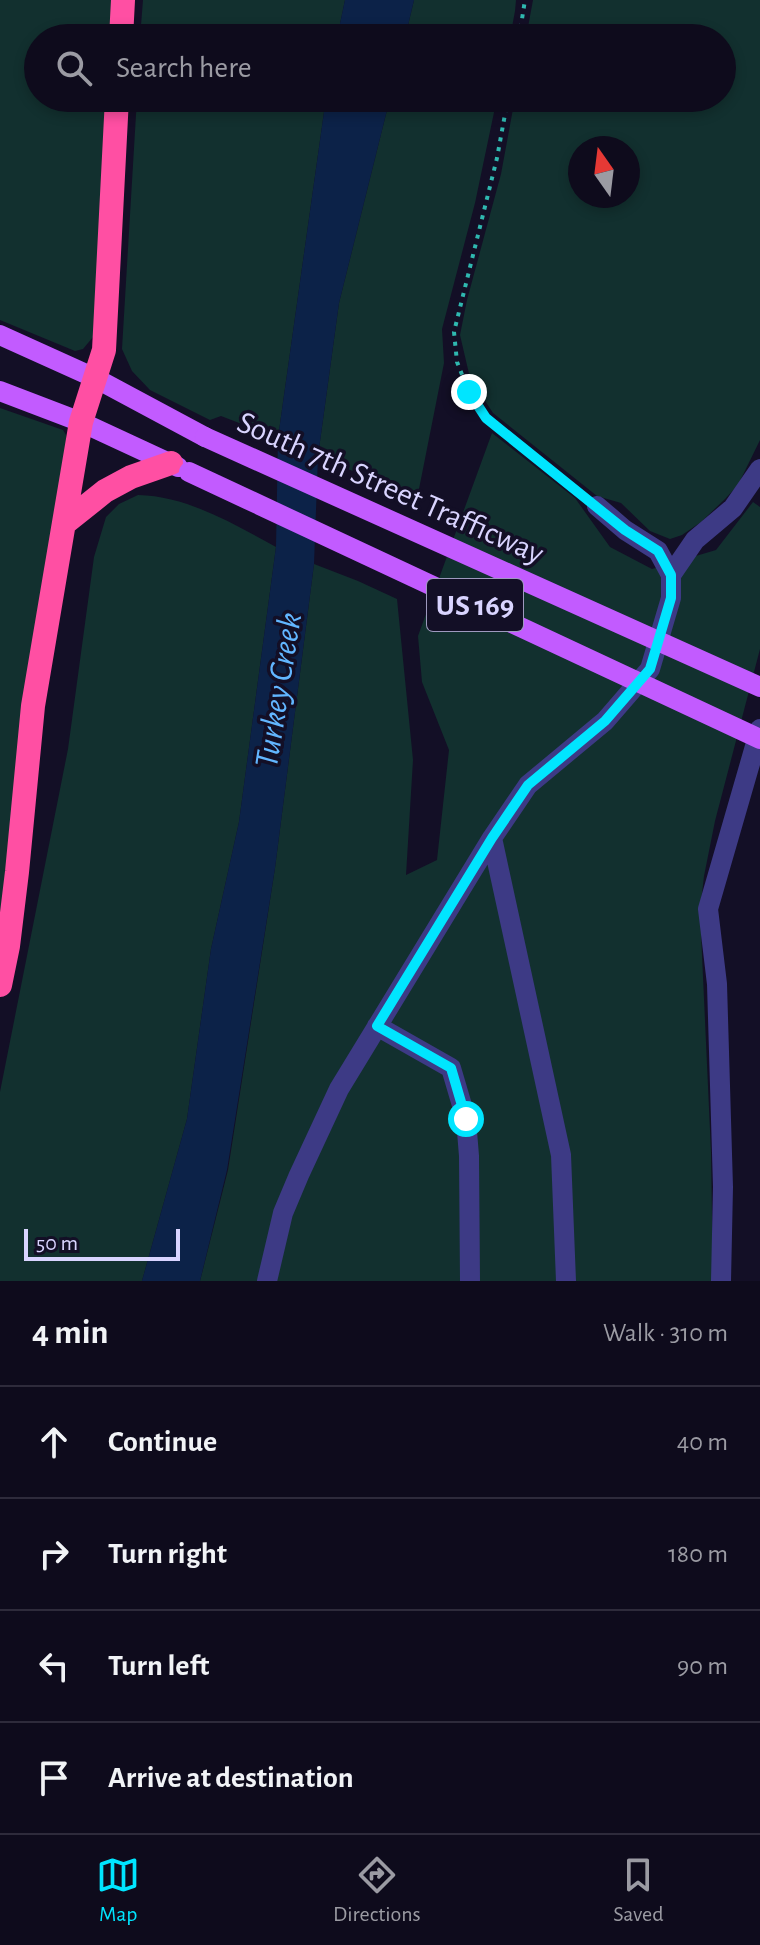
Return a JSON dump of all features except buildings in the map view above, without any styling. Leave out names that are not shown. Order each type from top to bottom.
[{"type":"highway","points":[[122,24],[123,0]]},
{"type":"highway","points":[[0,985],[17,872],[33,706],[81,422],[104,350],[116,112]]},
{"type":"highway","points":[[65,523],[105,491],[131,477],[180,468]]},
{"type":"main road","name":"South 7th Street Trafficway","points":[[0,335],[95,378],[205,437],[760,687]]},
{"type":"main road","name":"US 169","points":[[0,391],[81,422],[760,739]]},
{"type":"lane","points":[[671,575],[695,540],[733,508],[760,469]]},
{"type":"lane","points":[[267,1281],[283,1213],[339,1089],[492,838],[528,785],[605,721],[650,669],[671,598],[671,575],[658,551],[625,530],[597,506]]},
{"type":"lane","points":[[721,1281],[723,1187],[717,984],[708,909],[760,729]]},
{"type":"lane","points":[[492,838],[561,1155],[566,1281]]},
{"type":"lane","points":[[377,1026],[451,1068],[466,1119],[470,1281]]},
{"type":"path","points":[[521,24],[525,0]]},
{"type":"path","points":[[505,112],[454,332],[457,362],[469,392],[486,418],[597,506]]},
{"type":"green space","points":[[0,0],[113,0],[111,24],[24,24],[24,112],[106,112],[93,337],[83,349],[75,351],[0,320]]},
{"type":"green space","points":[[143,0],[345,0],[340,24],[141,24]]},
{"type":"green space","points":[[414,0],[516,0],[513,24],[408,24]]},
{"type":"green space","points":[[533,0],[760,0],[760,440],[738,485],[725,499],[701,522],[670,539],[650,531],[621,503],[597,496],[493,413],[470,378],[460,335],[501,174],[512,112],[736,112],[736,24],[529,24]]},
{"type":"green space","points":[[136,112],[324,112],[278,438],[221,416],[210,420],[150,390],[132,371],[122,349]]},
{"type":"green space","points":[[387,112],[494,112],[475,203],[442,329],[444,363],[417,499],[318,456],[339,303]]},
{"type":"green space","points":[[0,408],[63,430],[67,442],[0,921]]},
{"type":"green space","points":[[492,433],[575,498],[610,547],[652,569],[716,550],[753,502],[760,507],[760,649],[715,821],[700,911],[711,1152],[713,1281],[200,1281],[228,1170],[275,868],[314,564],[397,599],[413,760],[406,875],[437,860],[449,750],[422,682],[418,636]]},
{"type":"green space","points":[[138,495],[192,506],[276,547],[239,822],[211,949],[187,1119],[142,1281],[0,1281],[0,1092],[68,749],[94,557],[106,517],[119,504]]},
{"type":"water","points":[[345,0],[414,0],[408,24],[340,24]]},
{"type":"water","name":"Turkey Creek","points":[[324,112],[387,112],[339,303],[318,456],[314,564],[275,868],[227,1170],[200,1281],[142,1281],[187,1119],[211,949],[239,822],[276,547],[278,438]]},
{"type":"route","points":[[466,1119],[451,1068],[377,1026],[528,785],[605,721],[650,669],[671,598],[671,575],[658,551],[625,530],[486,418],[469,392]]}]
